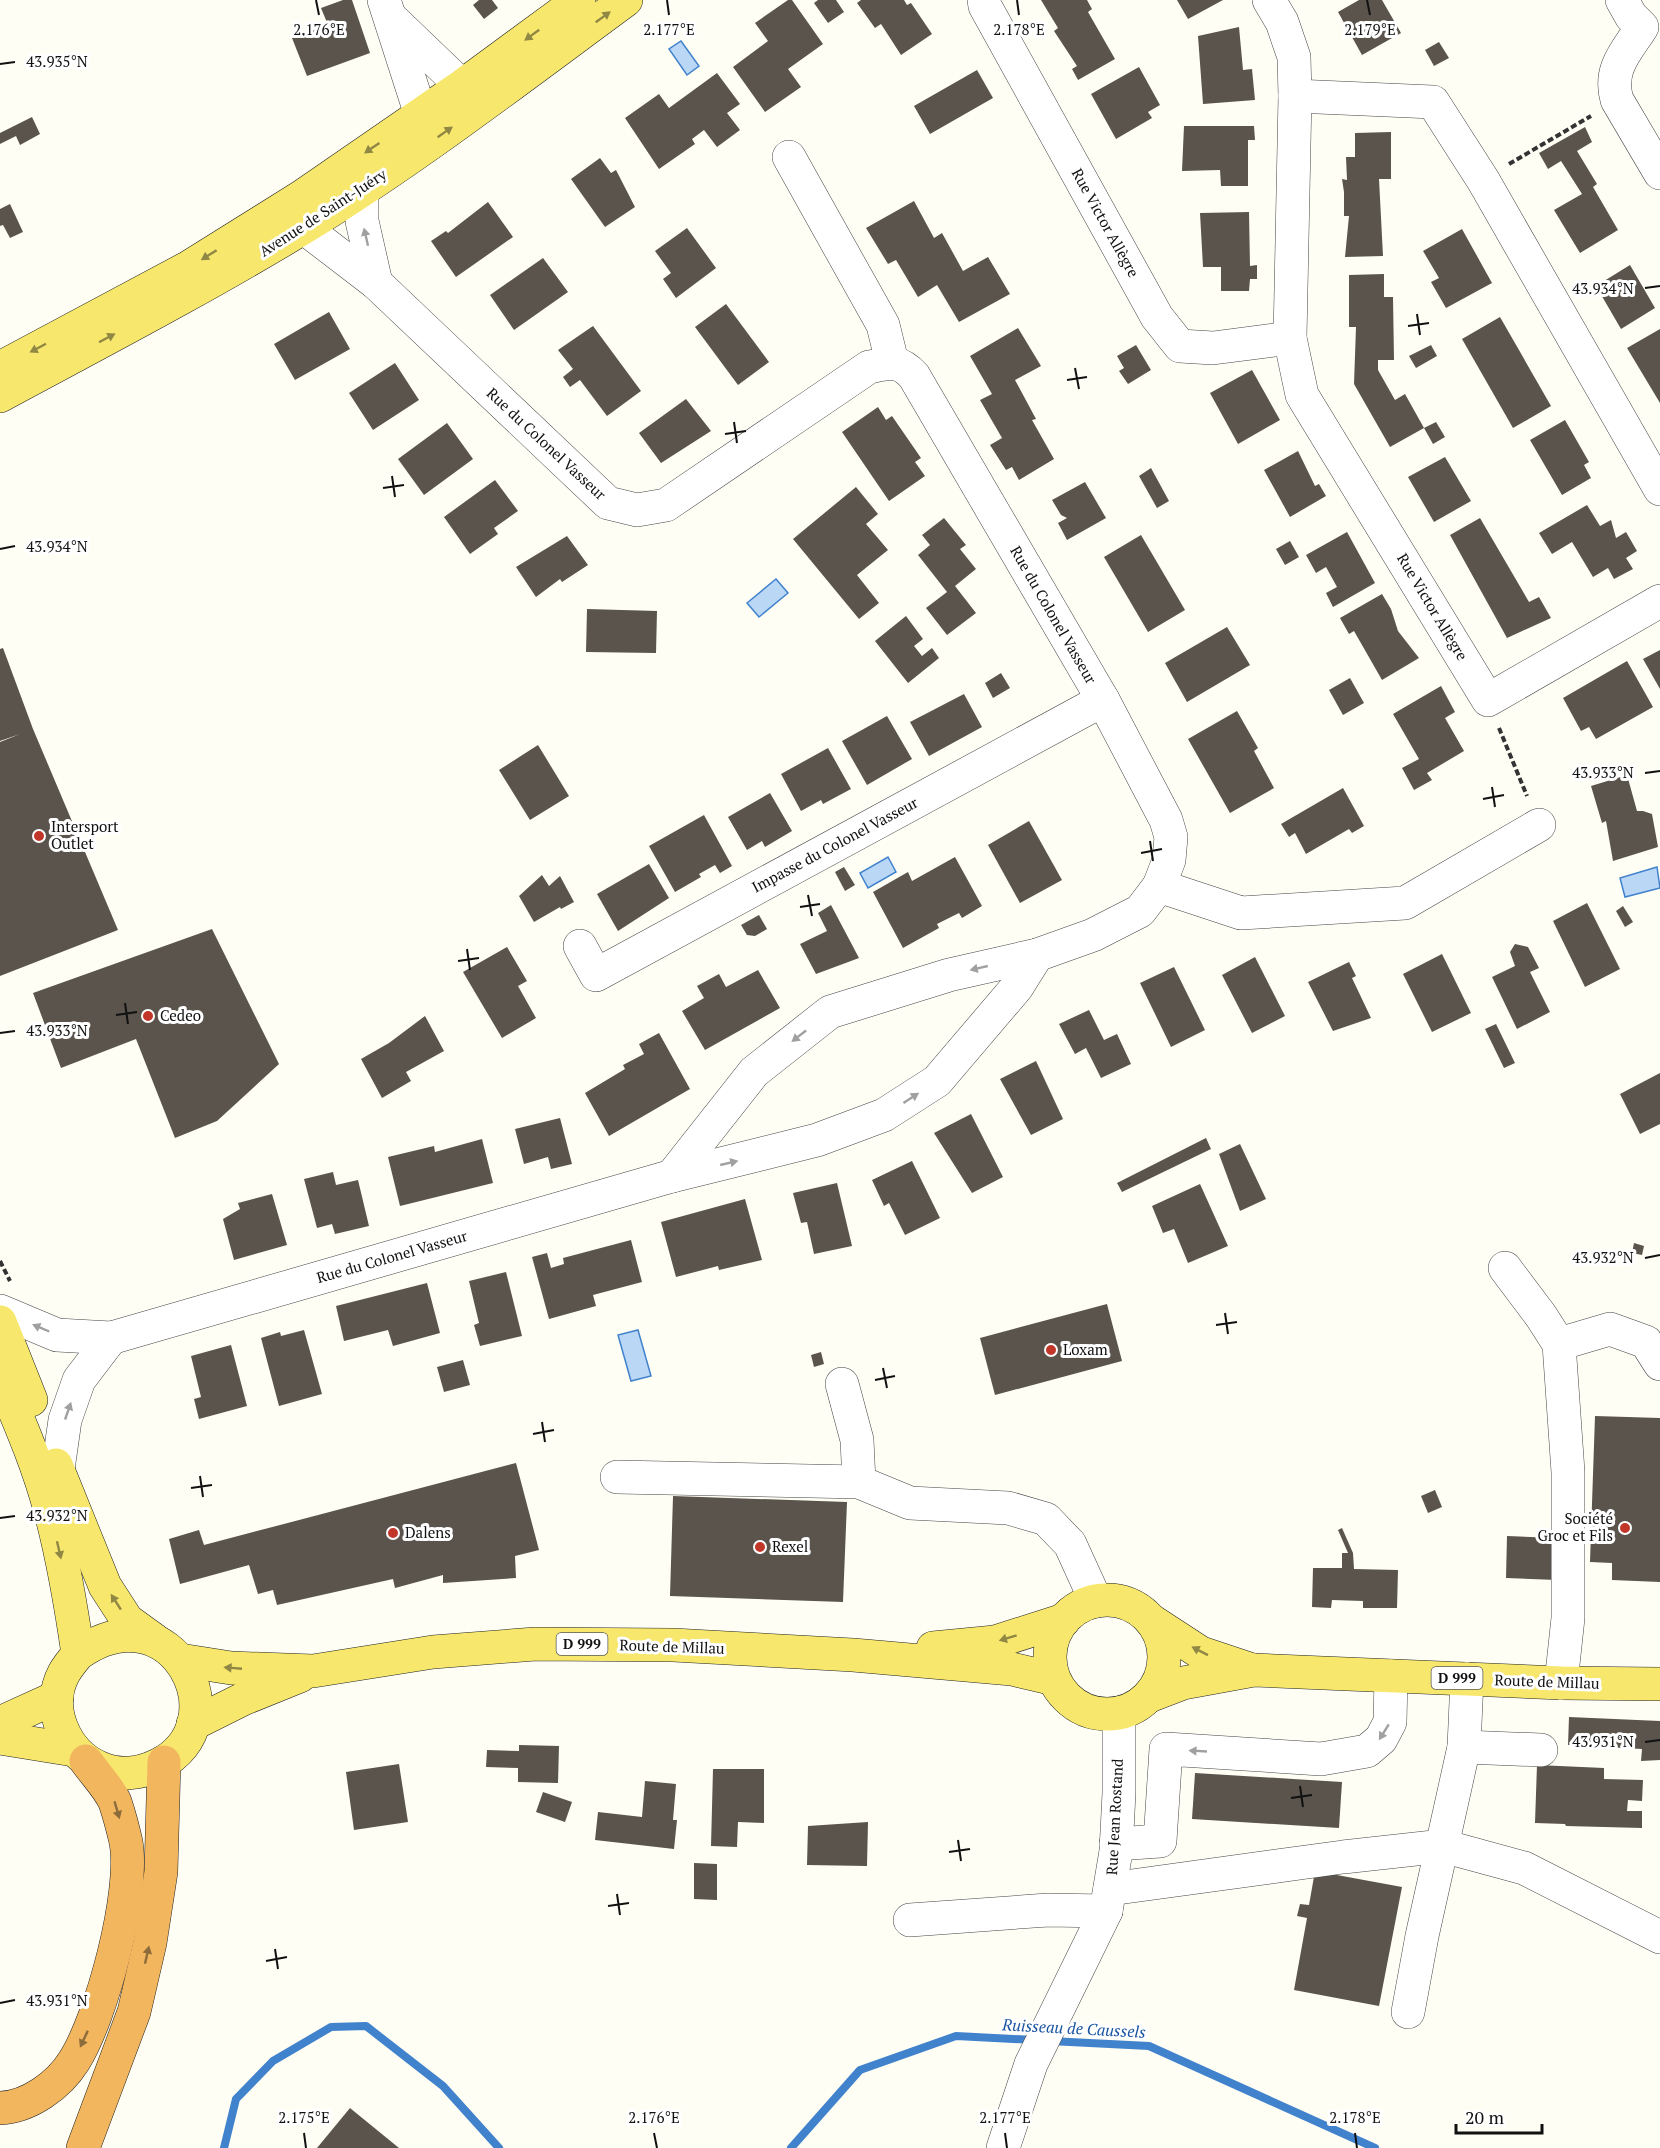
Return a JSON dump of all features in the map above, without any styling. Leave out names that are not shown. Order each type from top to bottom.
[{"type":"highway","points":[[0,2108],[11,2108],[47,2091],[74,2062],[95,2016],[111,1966],[128,1876],[126,1842],[114,1800],[80,1756]]},
{"type":"highway","points":[[83,2148],[134,2012],[150,1943],[161,1872],[164,1762]]},
{"type":"main road","name":"Avenue de Saint-Juéry","points":[[0,368],[189,267],[301,197],[462,86],[579,0]]},
{"type":"main road","name":"Avenue de Saint-Juéry","points":[[0,396],[198,290],[303,227],[362,189],[626,0]]},
{"type":"main road","points":[[0,1322],[105,1586],[127,1620],[169,1651],[191,1679],[196,1702],[193,1724],[177,1752],[164,1762],[149,1769],[125,1773],[101,1769],[80,1756],[0,1738]]},
{"type":"main road","points":[[0,1376],[50,1508],[69,1595],[78,1654]]},
{"type":"main road","points":[[1096,1601],[1116,1601],[1136,1608],[1152,1621],[1162,1638],[1164,1659],[1160,1679],[1149,1696],[1133,1708],[1119,1713],[1095,1713],[1078,1706],[1064,1694],[1054,1679],[1051,1648],[1055,1634],[1064,1620],[1078,1608],[1096,1601]]},
{"type":"main road","name":"Route de Millau","points":[[853,1655],[995,1642],[1064,1620]]},
{"type":"main road","name":"Route de Millau","points":[[1152,1621],[1201,1653],[1254,1670]]},
{"type":"main road","points":[[80,1756],[64,1734],[58,1716],[57,1697],[64,1674],[78,1654],[99,1641],[124,1635],[141,1636],[169,1651]]},
{"type":"main road","name":"Route de Millau","points":[[169,1651],[231,1668],[313,1671],[433,1652],[535,1644],[673,1645],[853,1655],[1012,1669],[1054,1679]]},
{"type":"main road","name":"Route de Millau","points":[[1149,1696],[1183,1683],[1254,1670],[1561,1683],[1660,1684]]},
{"type":"main road","name":"Route de Millau","points":[[193,1724],[243,1699],[313,1671]]},
{"type":"main road","points":[[0,1723],[57,1697]]},
{"type":"street","name":"Rue Victor Allègre","points":[[984,0],[985,6],[1157,317],[1180,346],[1213,348],[1290,338]]},
{"type":"street","name":"Rue Victor Allègre","points":[[1269,0],[1282,22],[1294,57],[1290,338],[1302,395],[1488,700]]},
{"type":"street","points":[[1622,0],[1631,16],[1641,27],[1618,65],[1614,77],[1614,89],[1617,100],[1660,173]]},
{"type":"street","points":[[386,8],[462,86]]},
{"type":"street","points":[[386,8],[421,115]]},
{"type":"street","points":[[1295,96],[1433,102],[1483,180],[1660,489]]},
{"type":"street","points":[[789,157],[884,325],[892,362]]},
{"type":"street","points":[[362,189],[362,221],[376,283]]},
{"type":"street","name":"Rue du Colonel Vasseur","points":[[303,227],[376,283],[608,503],[637,510],[666,505],[869,367],[892,362],[906,367],[914,376],[1103,700],[1166,820],[1171,837],[1169,860],[1159,886],[1140,911],[1093,935],[1036,955],[949,975],[830,1012],[754,1072],[672,1176]]},
{"type":"street","points":[[1488,700],[1660,601]]},
{"type":"street","name":"Impasse du Colonel Vasseur","points":[[580,946],[596,975],[1103,700]]},
{"type":"street","points":[[1159,886],[1241,913],[1405,903],[1539,825]]},
{"type":"street","name":"Rue du Colonel Vasseur","points":[[0,1311],[57,1335],[111,1338],[672,1176],[817,1140],[884,1115],[937,1081],[1017,987],[1036,955]]},
{"type":"street","points":[[1505,1268],[1559,1344],[1568,1472],[1568,1618],[1561,1683]]},
{"type":"street","points":[[1559,1344],[1610,1329],[1646,1342],[1660,1364]]},
{"type":"street","points":[[58,1469],[65,1420],[79,1380],[111,1338]]},
{"type":"street","points":[[842,1384],[857,1440],[859,1482]]},
{"type":"street","points":[[617,1477],[859,1482],[910,1503],[1008,1508],[1046,1519],[1070,1544],[1096,1601]]},
{"type":"street","points":[[1116,1844],[1160,1841],[1166,1749],[1321,1759],[1367,1751],[1381,1739],[1390,1722],[1391,1676]]},
{"type":"street","points":[[1408,2012],[1464,1747],[1467,1679]]},
{"type":"street","name":"Rue Jean Rostand","points":[[1003,2148],[1031,2064],[1108,1900],[1116,1844],[1119,1792],[1119,1713]]},
{"type":"street","points":[[1464,1747],[1541,1750]]},
{"type":"street","points":[[910,1920],[1048,1910],[1343,1857],[1443,1846],[1524,1868],[1660,1936]]},
{"type":"path","points":[[1483,180],[1617,100]]},
{"type":"path","points":[[1488,700],[1539,825]]},
{"type":"water","points":[[681,41],[699,66],[687,75],[669,49]]},
{"type":"water","points":[[776,579],[788,593],[759,617],[747,603]]},
{"type":"water","points":[[888,857],[896,872],[868,888],[860,873]]},
{"type":"water","points":[[1657,867],[1660,888],[1625,897],[1620,878]]},
{"type":"water","points":[[638,1330],[651,1376],[631,1381],[618,1335]]},
{"type":"building","points":[[343,0],[352,0],[370,53],[307,76],[292,38],[328,25],[321,8]]},
{"type":"building","points":[[479,0],[492,0],[498,8],[484,19],[473,5]]},
{"type":"building","points":[[788,0],[792,0],[823,44],[788,69],[801,87],[765,112],[733,67],[768,41],[755,23]]},
{"type":"building","points":[[818,0],[836,0],[844,12],[828,23],[814,3]]},
{"type":"building","points":[[861,0],[904,0],[907,5],[911,3],[932,34],[901,55],[881,24],[875,28],[857,3]]},
{"type":"building","points":[[1041,0],[1087,0],[1092,9],[1088,12],[1115,59],[1078,80],[1072,69],[1077,66],[1054,31],[1058,28]]},
{"type":"building","points":[[1177,0],[1223,0],[1188,19]]},
{"type":"building","points":[[1359,0],[1382,0],[1401,33],[1362,55],[1338,12]]},
{"type":"building","points":[[1239,27],[1243,70],[1252,69],[1255,100],[1203,104],[1198,36]]},
{"type":"building","points":[[1439,42],[1449,58],[1434,66],[1425,50]]},
{"type":"building","points":[[1139,67],[1160,105],[1148,112],[1152,118],[1116,139],[1091,94]]},
{"type":"building","points":[[977,70],[993,98],[930,134],[914,106]]},
{"type":"building","points":[[717,73],[740,104],[727,113],[740,130],[717,147],[704,130],[692,139],[695,144],[659,169],[625,118],[659,94],[669,108]]},
{"type":"building","points":[[32,117],[40,134],[20,145],[16,136],[0,144],[0,133]]},
{"type":"building","points":[[1184,126],[1254,126],[1255,140],[1248,140],[1248,186],[1221,186],[1220,170],[1182,171]]},
{"type":"building","points":[[1585,127],[1592,142],[1577,151],[1597,184],[1593,187],[1618,230],[1580,253],[1554,210],[1582,194],[1561,161],[1548,169],[1539,153]]},
{"type":"building","points":[[1391,132],[1391,179],[1379,179],[1383,256],[1345,257],[1349,216],[1344,216],[1342,179],[1347,180],[1346,157],[1355,157],[1355,133]]},
{"type":"building","points":[[600,158],[611,173],[616,170],[635,207],[605,227],[571,179]]},
{"type":"building","points":[[914,201],[934,238],[942,233],[963,271],[988,257],[1010,294],[959,322],[937,285],[918,297],[896,260],[888,264],[866,228]]},
{"type":"building","points":[[488,202],[513,237],[456,277],[431,241],[446,231],[448,233]]},
{"type":"building","points":[[10,204],[23,232],[10,238],[3,225],[0,226],[0,209]]},
{"type":"building","points":[[1249,212],[1250,266],[1257,265],[1257,279],[1250,279],[1249,291],[1221,291],[1221,267],[1203,267],[1200,213]]},
{"type":"building","points":[[687,228],[716,268],[676,298],[663,279],[671,273],[655,251]]},
{"type":"building","points":[[1462,229],[1492,283],[1446,308],[1431,282],[1439,278],[1423,251]]},
{"type":"building","points":[[543,258],[568,292],[514,330],[490,295]]},
{"type":"building","points":[[1630,265],[1655,308],[1621,329],[1596,286]]},
{"type":"building","points":[[1384,274],[1384,297],[1393,297],[1394,360],[1378,360],[1378,370],[1395,400],[1405,394],[1424,428],[1390,447],[1354,384],[1356,327],[1349,327],[1349,275]]},
{"type":"building","points":[[726,304],[769,362],[738,385],[695,327]]},
{"type":"building","points":[[329,312],[350,349],[295,380],[274,344]]},
{"type":"building","points":[[1500,317],[1551,406],[1513,428],[1462,339]]},
{"type":"building","points":[[593,326],[641,391],[607,416],[580,380],[570,387],[563,377],[573,369],[558,350]]},
{"type":"building","points":[[1018,328],[1041,366],[1015,380],[1036,419],[1032,420],[1054,459],[1019,480],[1012,467],[1006,470],[990,445],[1002,438],[980,400],[992,394],[970,356]]},
{"type":"building","points":[[1660,329],[1660,403],[1627,348]]},
{"type":"building","points":[[1136,345],[1151,370],[1128,384],[1119,371],[1124,368],[1117,356]]},
{"type":"building","points":[[1431,345],[1437,356],[1416,368],[1409,356]]},
{"type":"building","points":[[395,363],[419,400],[373,430],[349,393]]},
{"type":"building","points":[[1252,370],[1280,420],[1238,444],[1210,393]]},
{"type":"building","points":[[686,399],[711,431],[661,463],[639,433]]},
{"type":"building","points":[[878,407],[886,420],[892,416],[921,458],[915,462],[925,476],[889,501],[842,432]]},
{"type":"building","points":[[1565,420],[1589,462],[1584,465],[1591,478],[1562,495],[1530,440]]},
{"type":"building","points":[[1436,422],[1445,437],[1433,444],[1424,428]]},
{"type":"building","points":[[447,423],[473,459],[424,495],[398,459]]},
{"type":"building","points":[[1298,451],[1315,486],[1319,484],[1326,496],[1290,517],[1264,470]]},
{"type":"building","points":[[1445,457],[1471,501],[1434,522],[1408,477]]},
{"type":"building","points":[[1151,468],[1169,501],[1157,508],[1139,476]]},
{"type":"building","points":[[495,480],[518,511],[494,528],[498,534],[470,554],[444,517]]},
{"type":"building","points":[[1085,482],[1106,518],[1067,540],[1058,523],[1067,518],[1061,515],[1052,500]]},
{"type":"building","points":[[856,487],[878,514],[866,524],[888,550],[857,575],[879,603],[859,619],[793,539]]},
{"type":"building","points":[[1587,505],[1600,526],[1611,520],[1616,538],[1626,532],[1637,551],[1626,558],[1633,569],[1614,579],[1608,568],[1593,577],[1572,542],[1552,554],[1539,533]]},
{"type":"building","points":[[944,518],[966,545],[960,549],[976,569],[955,586],[976,613],[947,635],[926,608],[947,592],[918,555],[930,545],[922,535]]},
{"type":"building","points":[[1480,518],[1529,602],[1539,597],[1551,618],[1507,638],[1450,535]]},
{"type":"building","points":[[1347,532],[1375,583],[1333,607],[1326,593],[1337,587],[1326,567],[1316,573],[1306,555]]},
{"type":"building","points":[[1141,535],[1185,610],[1148,632],[1104,557]]},
{"type":"building","points":[[567,536],[588,565],[562,582],[560,579],[536,597],[516,567]]},
{"type":"building","points":[[1290,541],[1299,557],[1285,565],[1276,549]]},
{"type":"building","points":[[1382,594],[1391,609],[1398,631],[1419,658],[1382,680],[1354,631],[1349,634],[1340,618]]},
{"type":"building","points":[[587,609],[657,611],[656,653],[586,652]]},
{"type":"building","points":[[906,616],[923,639],[914,646],[922,656],[932,648],[939,658],[908,683],[875,641]]},
{"type":"building","points":[[1227,627],[1250,665],[1187,702],[1165,663]]},
{"type":"building","name":"Intersport Outlet","points":[[3,648],[33,729],[118,930],[0,976],[0,742],[20,734],[0,741],[0,649]]},
{"type":"building","points":[[1660,650],[1660,689],[1643,659]]},
{"type":"building","points":[[1627,661],[1653,707],[1596,739],[1589,727],[1581,731],[1563,698]]},
{"type":"building","points":[[1001,673],[1010,688],[993,698],[985,683]]},
{"type":"building","points":[[1350,678],[1364,703],[1343,715],[1329,690]]},
{"type":"building","points":[[1441,686],[1455,712],[1445,718],[1464,751],[1427,773],[1432,780],[1414,790],[1402,768],[1419,759],[1393,714]]},
{"type":"building","points":[[964,694],[982,727],[929,756],[910,722]]},
{"type":"building","points":[[1237,711],[1258,748],[1254,751],[1274,788],[1230,813],[1188,739]]},
{"type":"building","points":[[887,716],[912,759],[867,785],[842,741]]},
{"type":"building","points":[[538,745],[569,796],[530,820],[499,770]]},
{"type":"building","points":[[828,748],[851,789],[823,804],[821,800],[801,811],[781,774]]},
{"type":"building","points":[[1627,775],[1637,811],[1652,814],[1658,847],[1613,861],[1606,821],[1602,823],[1591,786]]},
{"type":"building","points":[[1343,788],[1364,826],[1352,833],[1349,829],[1306,854],[1295,833],[1289,837],[1281,824]]},
{"type":"building","points":[[770,793],[792,831],[765,847],[762,841],[747,850],[728,817]]},
{"type":"building","points":[[704,815],[732,866],[720,873],[715,865],[699,874],[701,877],[675,892],[649,846]]},
{"type":"building","points":[[1029,821],[1062,880],[1020,903],[988,845]]},
{"type":"building","points":[[955,857],[982,906],[962,918],[959,913],[937,924],[939,928],[903,948],[873,892],[908,872],[912,881]]},
{"type":"building","points":[[649,864],[669,898],[618,931],[597,894]]},
{"type":"building","points":[[844,867],[855,885],[845,891],[835,872]]},
{"type":"building","points":[[542,875],[549,886],[560,876],[574,902],[534,922],[519,896]]},
{"type":"building","points":[[1587,903],[1620,969],[1585,987],[1553,921]]},
{"type":"building","points":[[831,905],[859,958],[816,974],[800,944],[827,931],[818,913]]},
{"type":"building","points":[[1623,906],[1633,922],[1625,927],[1616,911]]},
{"type":"building","points":[[759,915],[767,929],[755,936],[747,935],[741,925]]},
{"type":"building","name":"Cedeo","points":[[212,929],[279,1064],[217,1121],[175,1138],[136,1039],[61,1068],[33,993]]},
{"type":"building","points":[[1515,944],[1528,947],[1539,968],[1530,972],[1550,1012],[1517,1029],[1492,977],[1515,966],[1510,952]]},
{"type":"building","points":[[507,947],[527,981],[518,986],[536,1018],[502,1038],[463,972]]},
{"type":"building","points":[[1442,954],[1471,1013],[1432,1032],[1403,974]]},
{"type":"building","points":[[1255,957],[1285,1016],[1252,1033],[1222,975]]},
{"type":"building","points":[[1349,962],[1356,976],[1352,978],[1371,1018],[1333,1031],[1308,982]]},
{"type":"building","points":[[1174,967],[1205,1030],[1171,1047],[1140,983]]},
{"type":"building","points":[[758,970],[780,1008],[705,1050],[682,1011],[704,998],[697,986],[719,974],[726,987]]},
{"type":"building","points":[[1089,1010],[1104,1040],[1117,1034],[1131,1064],[1101,1078],[1086,1048],[1075,1054],[1059,1024]]},
{"type":"building","points":[[425,1016],[444,1051],[406,1072],[411,1081],[382,1098],[361,1059],[389,1043]]},
{"type":"building","points":[[1496,1024],[1515,1063],[1504,1068],[1485,1029]]},
{"type":"building","points":[[659,1033],[690,1089],[609,1136],[585,1093],[625,1069],[623,1065],[644,1054],[639,1044]]},
{"type":"building","points":[[1036,1061],[1063,1119],[1031,1135],[1000,1079]]},
{"type":"building","points":[[1660,1073],[1660,1124],[1640,1134],[1620,1094]]},
{"type":"building","points":[[971,1114],[1003,1177],[972,1193],[934,1133]]},
{"type":"building","points":[[560,1118],[572,1164],[551,1169],[548,1157],[524,1164],[515,1129]]},
{"type":"building","points":[[1206,1138],[1211,1149],[1122,1192],[1117,1183]]},
{"type":"building","points":[[482,1139],[493,1183],[400,1206],[388,1157],[434,1146],[435,1152]]},
{"type":"building","points":[[1240,1144],[1266,1199],[1240,1211],[1219,1154]]},
{"type":"building","points":[[912,1161],[940,1218],[905,1235],[889,1203],[884,1206],[872,1180]]},
{"type":"building","points":[[333,1172],[336,1185],[358,1180],[369,1226],[335,1234],[332,1224],[317,1228],[304,1179]]},
{"type":"building","points":[[837,1183],[852,1246],[814,1254],[807,1222],[801,1223],[793,1193]]},
{"type":"building","points":[[1200,1184],[1228,1246],[1188,1263],[1174,1229],[1163,1233],[1152,1206]]},
{"type":"building","points":[[272,1194],[287,1245],[234,1260],[223,1219],[240,1209],[238,1203]]},
{"type":"building","points":[[745,1199],[762,1260],[719,1270],[718,1266],[676,1277],[661,1222]]},
{"type":"building","points":[[631,1240],[642,1282],[593,1295],[596,1306],[549,1319],[532,1257],[547,1253],[551,1268],[564,1264],[563,1258]]},
{"type":"building","points":[[1634,1243],[1644,1246],[1642,1255],[1632,1253]]},
{"type":"building","points":[[506,1272],[522,1336],[480,1346],[474,1325],[479,1323],[469,1281]]},
{"type":"building","points":[[427,1283],[440,1333],[393,1346],[388,1330],[344,1341],[336,1306]]},
{"type":"building","name":"Loxam","points":[[1107,1304],[1122,1361],[995,1395],[980,1338]]},
{"type":"building","points":[[304,1330],[322,1394],[279,1406],[261,1338],[280,1332],[281,1336]]},
{"type":"building","points":[[231,1345],[247,1406],[199,1419],[194,1399],[201,1397],[191,1356]]},
{"type":"building","points":[[821,1352],[824,1364],[814,1367],[811,1355]]},
{"type":"building","points":[[463,1360],[470,1385],[444,1392],[437,1367]]},
{"type":"building","name":"Société Groc et Fils","points":[[1595,1416],[1660,1418],[1660,1582],[1612,1580],[1612,1563],[1590,1562]]},
{"type":"building","name":"Dalens","points":[[516,1463],[539,1550],[515,1556],[516,1578],[443,1583],[443,1575],[395,1588],[393,1579],[277,1605],[273,1590],[258,1594],[249,1565],[180,1584],[169,1539],[199,1530],[204,1545]]},
{"type":"building","points":[[1435,1490],[1442,1507],[1428,1513],[1421,1496]]},
{"type":"building","points":[[673,1496],[847,1502],[843,1602],[670,1596]]},
{"type":"building","points":[[1342,1528],[1353,1553],[1354,1569],[1398,1570],[1397,1608],[1363,1608],[1363,1601],[1332,1600],[1331,1608],[1312,1607],[1313,1568],[1342,1568],[1342,1553],[1348,1553],[1338,1530]]},
{"type":"building","points":[[1507,1536],[1557,1538],[1557,1580],[1506,1578]]},
{"type":"building","points":[[1569,1717],[1660,1721],[1660,1760],[1641,1761],[1642,1749],[1568,1745]]},
{"type":"building","points":[[519,1745],[559,1746],[558,1783],[518,1782],[518,1768],[486,1767],[487,1750],[519,1751]]},
{"type":"building","points":[[399,1764],[408,1822],[354,1830],[346,1772]]},
{"type":"building","points":[[1537,1765],[1604,1768],[1604,1779],[1643,1780],[1642,1801],[1628,1800],[1627,1811],[1642,1811],[1642,1828],[1535,1823]]},
{"type":"building","points":[[713,1769],[764,1769],[764,1823],[738,1822],[737,1847],[711,1846]]},
{"type":"building","points":[[1195,1773],[1342,1782],[1339,1828],[1192,1819]]},
{"type":"building","points":[[645,1781],[676,1784],[673,1820],[677,1820],[674,1849],[595,1840],[598,1812],[642,1817]]},
{"type":"building","points":[[543,1792],[572,1802],[565,1822],[536,1812]]},
{"type":"building","points":[[868,1822],[867,1866],[807,1865],[808,1826]]},
{"type":"building","points":[[694,1863],[717,1864],[717,1900],[694,1899]]},
{"type":"building","points":[[1315,1871],[1402,1887],[1379,2006],[1294,1990],[1307,1918],[1297,1916],[1300,1904],[1309,1905]]},
{"type":"building","points":[[350,2108],[399,2148],[317,2148]]},
{"type":"waterway","name":"Ruisseau de Caussels","points":[[224,2148],[236,2099],[273,2061],[331,2027],[366,2026],[443,2086],[499,2148]]},
{"type":"waterway","name":"Ruisseau de Caussels","points":[[791,2148],[860,2070],[956,2036],[1034,2040]]},
{"type":"waterway","name":"Ruisseau de Caussels","points":[[1050,2041],[1149,2046],[1375,2148]]},
{"type":"place","name":"Intersport Outlet","points":[[39,836]]},
{"type":"place","name":"Cedeo","points":[[148,1016]]},
{"type":"place","name":"Loxam","points":[[1051,1350]]},
{"type":"place","name":"Société Groc et Fils","points":[[1625,1528]]},
{"type":"place","name":"Dalens","points":[[393,1533]]},
{"type":"place","name":"Rexel","points":[[760,1547]]}]
